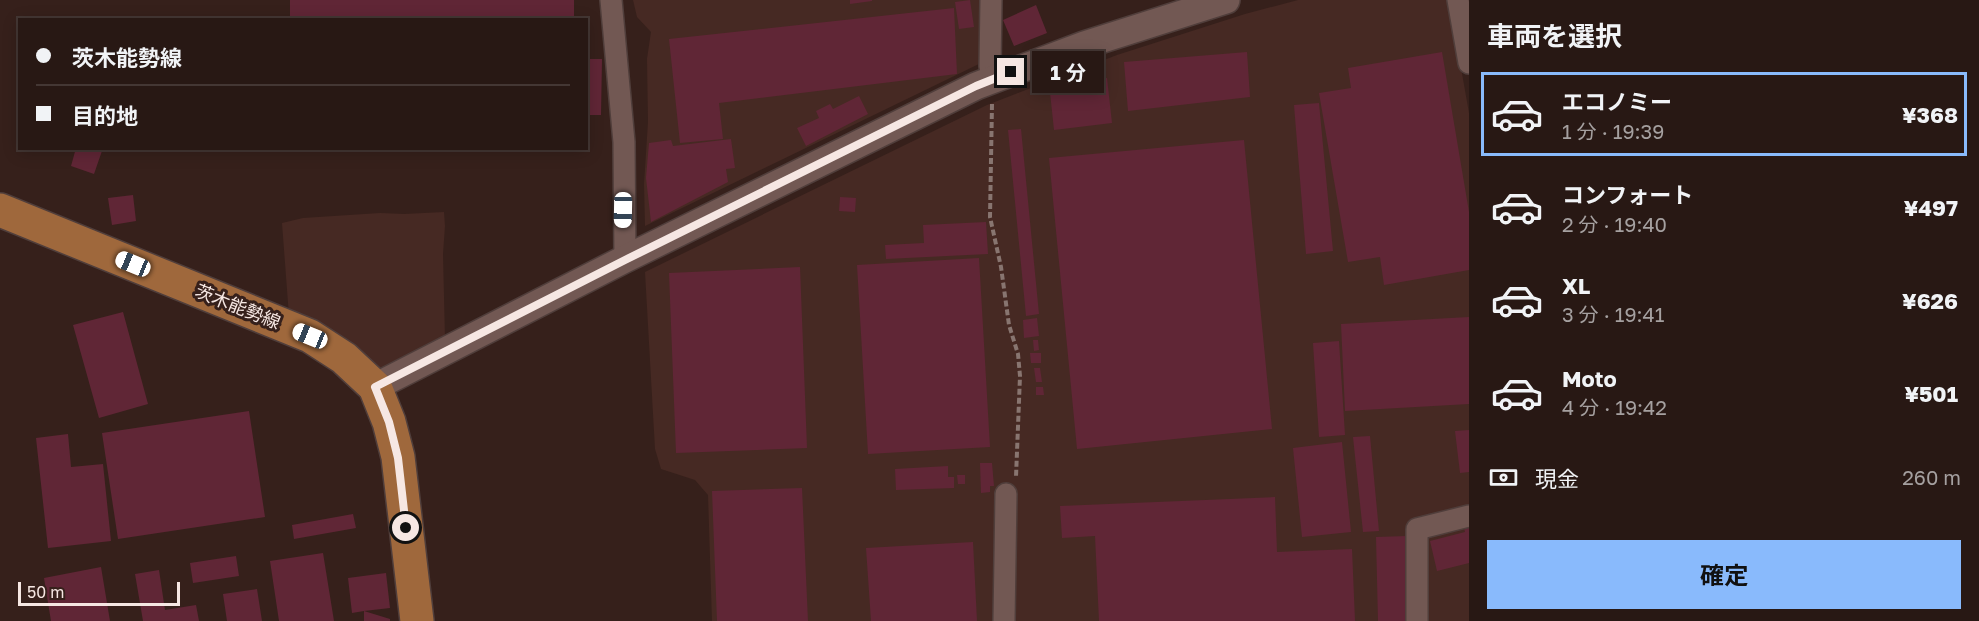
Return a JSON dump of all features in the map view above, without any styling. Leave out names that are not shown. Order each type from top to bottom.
[{"type":"main road","name":"茨木能勢線","points":[[0,210],[310,336],[344,358],[375,387],[389,422],[398,458],[417,621]]},
{"type":"street","points":[[611,0],[624,142],[625,260]]},
{"type":"street","points":[[991,0],[990,66],[992,79]]},
{"type":"street","points":[[375,387],[625,260],[992,79],[1084,45],[1226,0]]},
{"type":"street","points":[[1458,0],[1469,63]]},
{"type":"street","points":[[1004,621],[1006,494]]},
{"type":"street","points":[[1417,621],[1417,529],[1469,516]]},
{"type":"path","points":[[992,79],[990,217],[1009,325],[1018,354],[1020,376],[1016,489],[1006,494]]},
{"type":"shaded area","points":[[633,0],[979,0],[981,63],[645,226],[647,59],[651,32],[637,17]]},
{"type":"shaded area","points":[[1298,0],[1449,0],[1469,113],[1469,621],[712,621],[708,495],[695,480],[661,469],[655,449],[645,272],[987,105],[1117,55],[1245,14]]},
{"type":"shaded area","points":[[444,212],[445,339],[385,367],[370,368],[289,316],[282,223],[303,218]]},
{"type":"building","points":[[290,0],[574,0],[574,18],[290,18]]},
{"type":"building","points":[[850,0],[872,0],[872,1],[850,4]]},
{"type":"building","points":[[970,0],[974,27],[959,29],[955,2]]},
{"type":"building","points":[[1036,5],[1047,33],[1014,46],[1003,20]]},
{"type":"building","points":[[954,8],[957,74],[719,103],[723,139],[680,143],[669,39]]},
{"type":"building","points":[[1247,52],[1250,97],[1128,111],[1124,62]]},
{"type":"building","points":[[1442,52],[1469,212],[1469,270],[1384,285],[1380,257],[1348,262],[1319,93],[1351,88],[1348,68]]},
{"type":"building","points":[[588,59],[602,59],[601,115],[588,115]]},
{"type":"building","points":[[1107,78],[1112,123],[1054,130],[1049,83]]},
{"type":"building","points":[[859,96],[868,114],[806,146],[797,128],[819,118],[816,111],[830,104],[833,109]]},
{"type":"building","points":[[1319,103],[1333,251],[1306,254],[1294,105]]},
{"type":"building","points":[[1021,129],[1039,314],[1026,316],[1008,130]]},
{"type":"building","points":[[731,139],[735,168],[726,169],[728,182],[651,222],[646,178],[649,143],[671,140],[673,146]]},
{"type":"building","points":[[1244,140],[1272,429],[1077,449],[1049,158]]},
{"type":"building","points":[[75,150],[102,150],[94,174],[71,166]]},
{"type":"building","points":[[133,195],[136,221],[112,225],[108,198]]},
{"type":"building","points":[[840,197],[856,198],[855,212],[839,211]]},
{"type":"building","points":[[986,222],[988,254],[886,259],[885,245],[924,243],[923,225]]},
{"type":"building","points":[[979,258],[990,447],[868,454],[857,265]]},
{"type":"building","points":[[800,267],[807,448],[676,453],[669,273]]},
{"type":"building","points":[[123,312],[148,404],[99,418],[73,325]]},
{"type":"building","points":[[1469,317],[1469,404],[1345,411],[1341,324]]},
{"type":"building","points":[[1037,318],[1039,336],[1024,338],[1023,320]]},
{"type":"building","points":[[1033,340],[1038,340],[1039,350],[1034,351]]},
{"type":"building","points":[[1339,341],[1345,435],[1319,437],[1313,343]]},
{"type":"building","points":[[1030,353],[1041,353],[1041,363],[1031,363]]},
{"type":"building","points":[[1034,368],[1040,368],[1042,382],[1036,382]]},
{"type":"building","points":[[1036,387],[1043,387],[1044,395],[1036,395]]},
{"type":"building","points":[[249,411],[265,517],[118,539],[102,433]]},
{"type":"building","points":[[1469,430],[1469,472],[1460,473],[1455,431]]},
{"type":"building","points":[[68,434],[71,467],[103,464],[111,541],[48,548],[36,438]]},
{"type":"building","points":[[1370,436],[1379,531],[1363,532],[1353,437]]},
{"type":"building","points":[[1342,442],[1351,532],[1302,537],[1293,448]]},
{"type":"building","points":[[980,463],[992,463],[994,486],[990,486],[990,492],[981,493]]},
{"type":"building","points":[[948,466],[948,477],[954,477],[954,488],[896,490],[895,469]]},
{"type":"building","points":[[957,475],[965,475],[965,484],[958,484]]},
{"type":"building","points":[[802,488],[808,621],[717,621],[712,491]]},
{"type":"building","points":[[1275,497],[1277,552],[1352,549],[1355,621],[1099,621],[1095,536],[1062,538],[1060,506]]},
{"type":"building","points":[[353,514],[356,528],[294,539],[292,525]]},
{"type":"building","points":[[1469,523],[1469,563],[1437,571],[1430,541],[1465,532],[1463,524]]},
{"type":"building","points":[[1407,536],[1409,621],[1378,621],[1376,537]]},
{"type":"building","points":[[973,542],[977,621],[871,621],[866,548]]},
{"type":"building","points":[[323,553],[334,621],[279,621],[270,561]]},
{"type":"building","points":[[236,556],[239,576],[193,583],[190,563]]},
{"type":"building","points":[[101,567],[110,621],[51,621],[44,578]]},
{"type":"building","points":[[159,570],[165,610],[196,605],[199,621],[143,621],[135,574]]},
{"type":"building","points":[[386,573],[390,608],[352,613],[348,578]]},
{"type":"building","points":[[257,589],[262,621],[227,621],[223,594]]},
{"type":"building","points":[[364,611],[390,619],[390,621],[364,621]]},
{"type":"route","points":[[406,528],[398,458],[389,422],[375,387],[976,86],[1011,72]]}]
